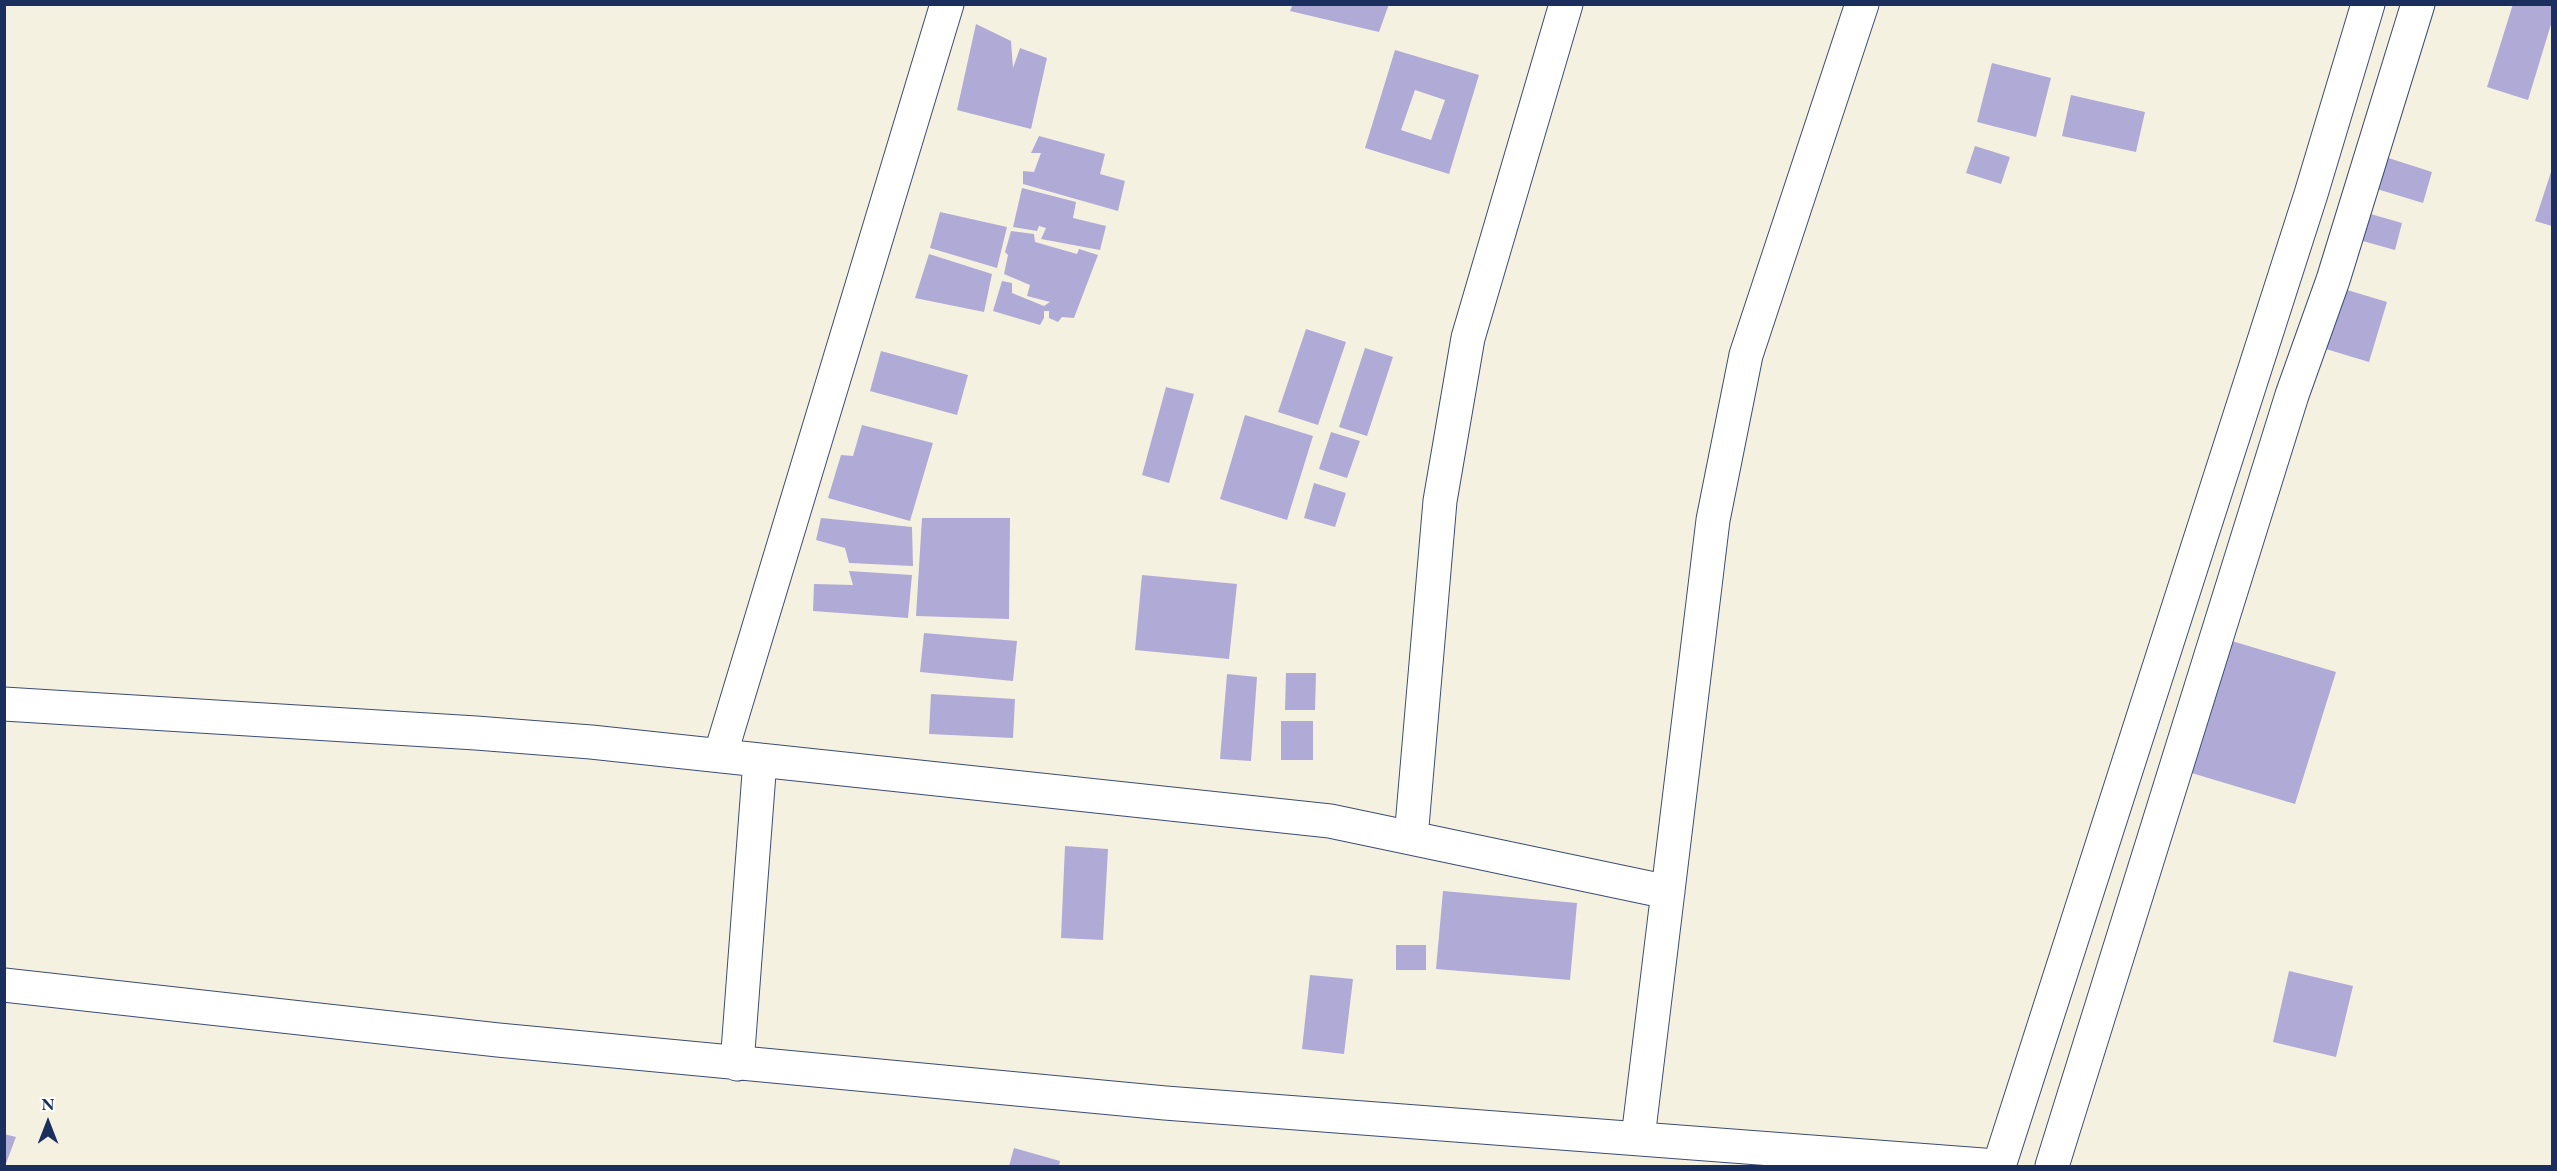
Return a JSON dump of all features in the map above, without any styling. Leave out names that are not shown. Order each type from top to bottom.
[{"type":"street","points":[[720,756],[946,4]]},
{"type":"street","points":[[1411,838],[1440,501],[1468,338],[1566,4]]},
{"type":"street","points":[[1638,1138],[1713,520],[1746,355],[1862,4]]},
{"type":"street","points":[[4,985],[737,1064],[1165,1103],[1997,1167],[2311,194],[2368,4]]},
{"type":"street","points":[[2052,1167],[2292,395],[2354,212],[2418,4]]},
{"type":"street","points":[[2311,194],[2354,212]]},
{"type":"street","points":[[4,704],[476,732],[760,760],[1330,822],[1668,892]]},
{"type":"street","points":[[737,1064],[760,760]]},
{"type":"building","points":[[1293,4],[1389,4],[1379,32],[1290,11]]},
{"type":"building","points":[[2513,4],[2552,4],[2552,21],[2528,100],[2487,87]]},
{"type":"building","points":[[976,24],[1011,41],[1013,68],[1020,48],[1047,58],[1031,129],[957,110]]},
{"type":"building","points":[[1395,50],[1479,75],[1449,174],[1365,148]],"holes":[[[1415,90],[1445,100],[1431,140],[1401,130]]]},
{"type":"building","points":[[1992,63],[2051,78],[2036,137],[1977,122]]},
{"type":"building","points":[[2071,95],[2145,112],[2136,152],[2062,136]]},
{"type":"building","points":[[1039,136],[1105,154],[1100,174],[1125,181],[1118,211],[1023,184],[1023,171],[1034,172],[1041,153],[1031,153]]},
{"type":"building","points":[[1975,146],[2010,157],[2001,184],[1966,173]]},
{"type":"building","points":[[2376,154],[2432,172],[2423,203],[2367,186]]},
{"type":"building","points":[[2552,169],[2552,226],[2535,221]]},
{"type":"building","points":[[1022,188],[1076,202],[1073,218],[1106,226],[1100,250],[1041,239],[1046,228],[1039,226],[1037,231],[1013,227]]},
{"type":"building","points":[[2360,211],[2402,223],[2395,250],[2352,238]]},
{"type":"building","points":[[940,212],[1007,227],[997,268],[930,248]]},
{"type":"building","points":[[1011,231],[1034,234],[1035,242],[1077,254],[1079,249],[1098,255],[1074,318],[1062,317],[1058,322],[1049,318],[1049,311],[1044,311],[1044,318],[1040,325],[993,311],[1002,281],[1012,283],[1012,293],[1044,306],[1050,302],[1027,296],[1030,285],[1004,274],[1008,255],[1005,252]]},
{"type":"building","points":[[929,254],[992,274],[984,312],[915,298]]},
{"type":"building","points":[[2334,286],[2387,302],[2369,362],[2316,346]]},
{"type":"building","points":[[1306,329],[1346,342],[1318,425],[1278,412]]},
{"type":"building","points":[[1365,348],[1393,357],[1367,436],[1339,427]]},
{"type":"building","points":[[881,351],[968,375],[957,415],[870,391]]},
{"type":"building","points":[[1166,387],[1194,394],[1169,483],[1142,475]]},
{"type":"building","points":[[1245,415],[1313,436],[1287,520],[1220,499]]},
{"type":"building","points":[[862,425],[933,443],[910,521],[828,498],[841,455],[853,456]]},
{"type":"building","points":[[1331,432],[1360,441],[1347,478],[1319,469]]},
{"type":"building","points":[[1314,483],[1346,493],[1335,527],[1304,518]]},
{"type":"building","points":[[821,518],[912,527],[913,566],[849,563],[845,548],[816,540]]},
{"type":"building","points":[[922,518],[1010,518],[1009,619],[916,616]]},
{"type":"building","points":[[849,571],[912,575],[908,618],[813,611],[814,584],[853,585]]},
{"type":"building","points":[[1142,575],[1237,584],[1229,659],[1135,650]]},
{"type":"building","points":[[924,633],[1017,641],[1013,681],[920,672]]},
{"type":"building","points":[[2225,639],[2336,672],[2295,804],[2185,771]]},
{"type":"building","points":[[1286,673],[1316,673],[1315,710],[1285,710]]},
{"type":"building","points":[[1227,674],[1257,677],[1251,761],[1220,759]]},
{"type":"building","points":[[931,694],[1015,699],[1013,738],[929,734]]},
{"type":"building","points":[[1281,721],[1313,721],[1313,760],[1281,760]]},
{"type":"building","points":[[1065,846],[1108,849],[1103,940],[1061,938]]},
{"type":"building","points":[[1443,891],[1577,903],[1570,980],[1436,969]]},
{"type":"building","points":[[1396,945],[1426,945],[1426,970],[1396,970]]},
{"type":"building","points":[[2289,971],[2353,986],[2336,1057],[2273,1042]]},
{"type":"building","points":[[1310,975],[1353,979],[1344,1054],[1302,1049]]},
{"type":"building","points":[[4,1134],[16,1137],[5,1166],[4,1166]]},
{"type":"building","points":[[1014,1148],[1060,1161],[1059,1166],[1009,1166]]}]
